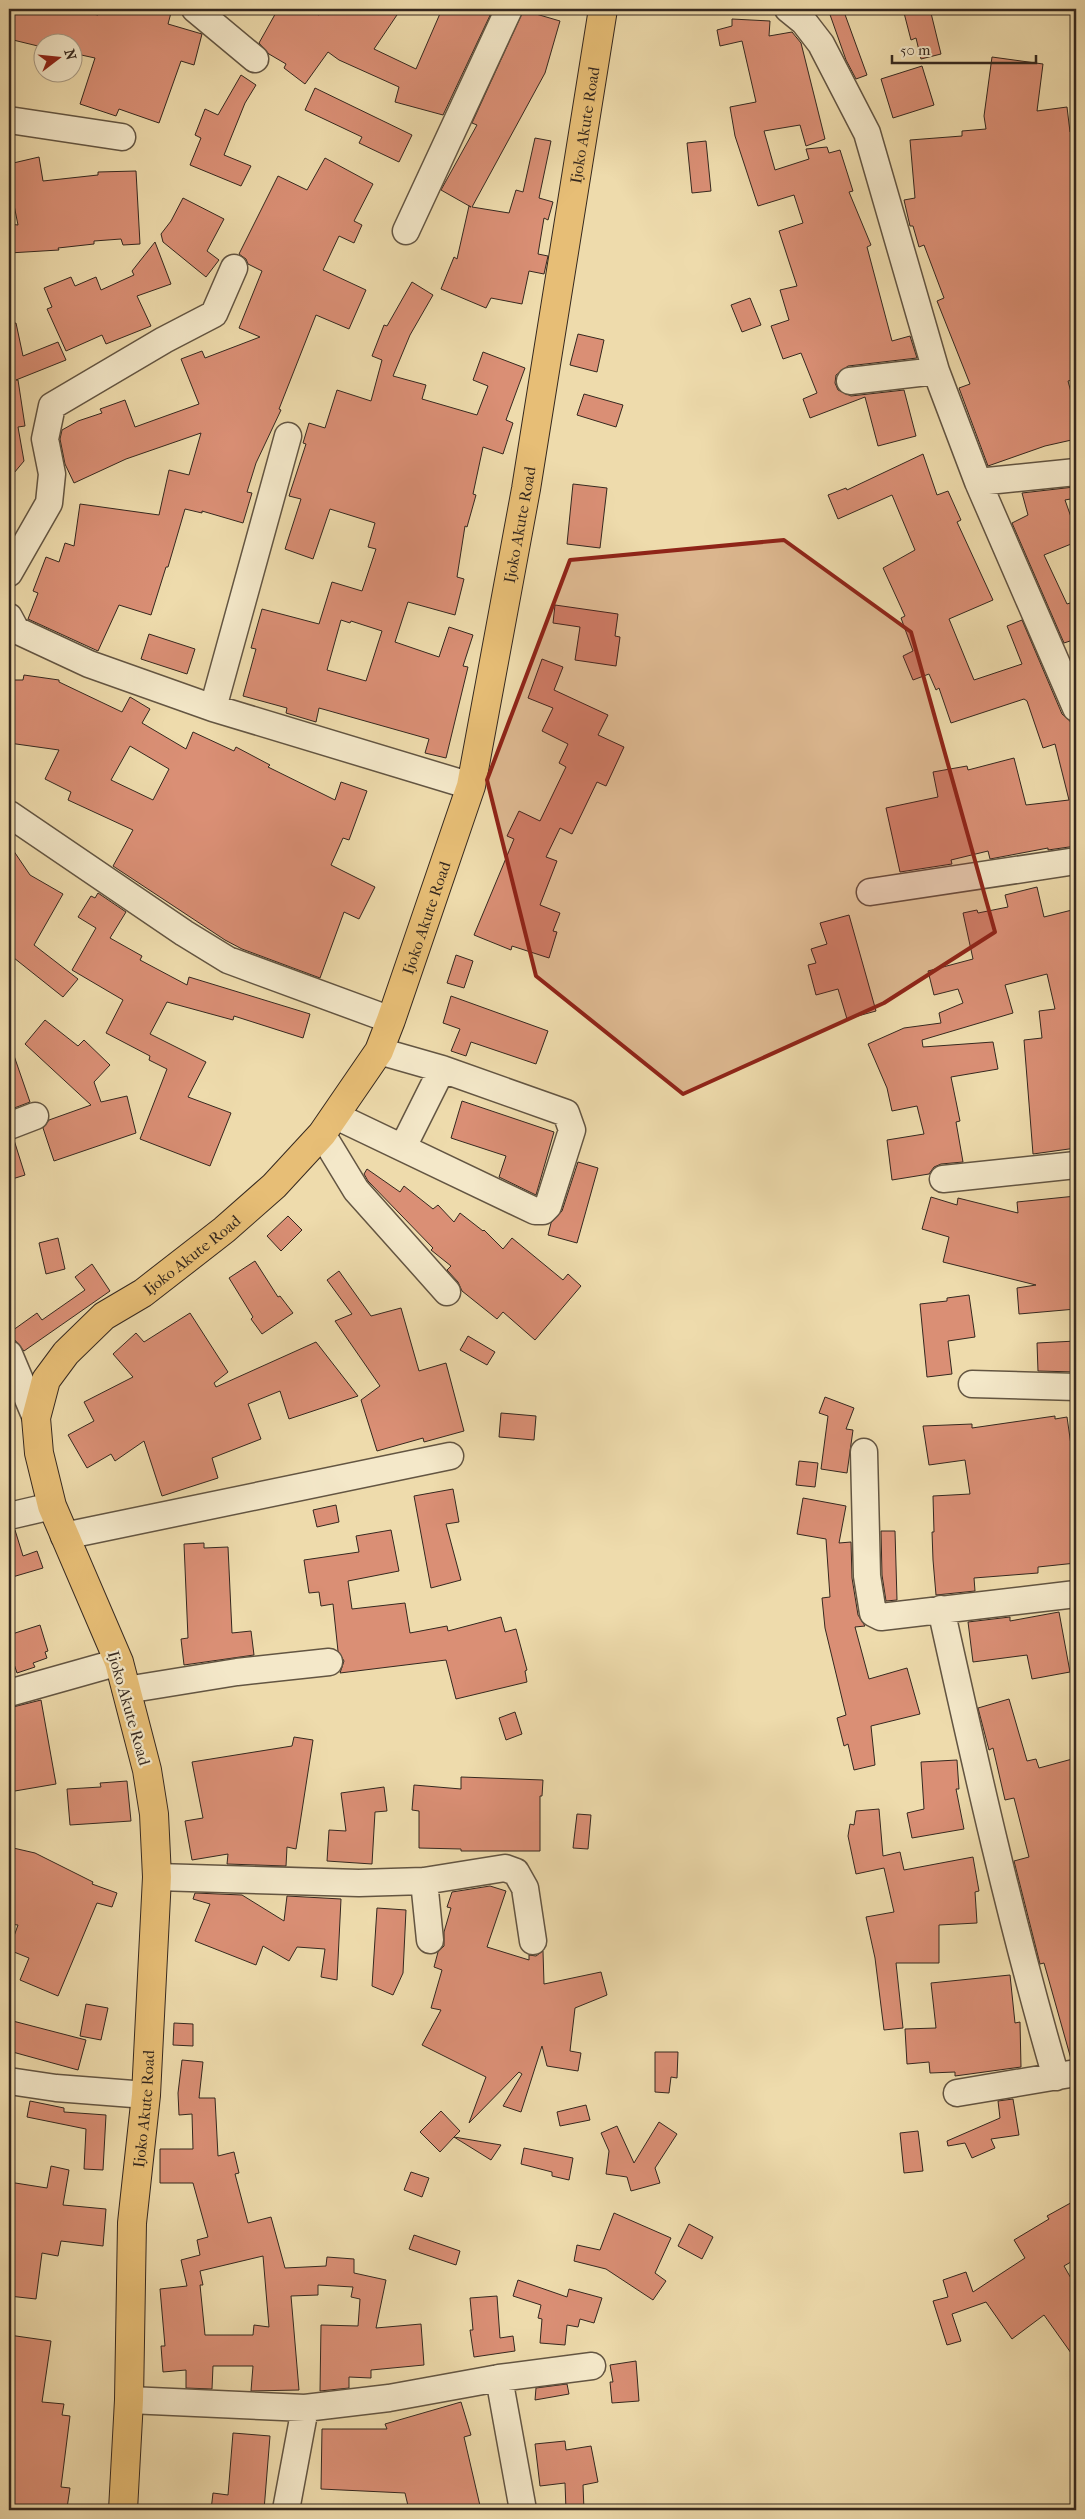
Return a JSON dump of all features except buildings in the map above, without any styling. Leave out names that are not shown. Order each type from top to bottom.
[{"type":"main road","name":"Ijoko Akute Road","points":[[123,2510],[129,2400],[132,2223],[146,2095],[157,1877],[154,1814],[147,1770],[118,1662],[52,1506],[39,1453],[36,1418],[46,1380],[66,1353],[104,1316],[144,1292],[224,1230],[274,1186],[329,1125],[379,1051],[471,786],[526,489],[603,9]]},
{"type":"street","points":[[195,9],[255,59]]},
{"type":"street","points":[[406,231],[508,9]]},
{"type":"street","points":[[788,9],[804,22],[822,44],[867,134],[936,371],[978,482],[1076,708]]},
{"type":"street","points":[[9,120],[122,137]]},
{"type":"street","points":[[9,573],[49,503],[52,474],[45,439],[52,406],[147,350],[214,314],[234,268]]},
{"type":"street","points":[[850,381],[936,371]]},
{"type":"street","points":[[213,708],[288,436]]},
{"type":"street","points":[[978,482],[1076,472]]},
{"type":"street","points":[[9,617],[16,630],[89,664],[213,708],[471,786]]},
{"type":"street","points":[[9,814],[228,960],[391,1020]]},
{"type":"street","points":[[870,892],[1076,861]]},
{"type":"street","points":[[329,1125],[403,1147],[496,1194],[535,1211],[543,1211],[548,1206],[572,1130],[566,1113],[442,1069],[379,1051]]},
{"type":"street","points":[[403,1147],[442,1069]]},
{"type":"street","points":[[9,1126],[35,1116]]},
{"type":"street","points":[[329,1125],[356,1190],[447,1292]]},
{"type":"street","points":[[943,1180],[1076,1165]]},
{"type":"street","points":[[9,1354],[36,1418]]},
{"type":"street","points":[[972,1384],[1076,1387]]},
{"type":"street","points":[[864,1452],[867,1576],[874,1613],[881,1617],[1076,1594]]},
{"type":"street","points":[[64,1536],[450,1456]]},
{"type":"street","points":[[9,1516],[52,1506]]},
{"type":"street","points":[[941,1610],[994,1845],[1025,1971],[1066,2075],[957,2093]]},
{"type":"street","points":[[9,1693],[118,1662]]},
{"type":"street","points":[[126,1690],[237,1672],[329,1662]]},
{"type":"street","points":[[157,1877],[359,1883],[424,1880],[505,1868],[516,1872],[525,1888],[533,1941]]},
{"type":"street","points":[[424,1880],[430,1940]]},
{"type":"street","points":[[9,2081],[56,2088],[146,2095]]},
{"type":"street","points":[[129,2400],[305,2408],[389,2398],[499,2378],[592,2366]]},
{"type":"street","points":[[499,2378],[523,2510]]},
{"type":"street","points":[[286,2510],[305,2408]]},
{"type":"highlighted area","points":[[784,540],[911,632],[995,932],[884,1003],[683,1094],[536,976],[487,780],[570,560]]}]
